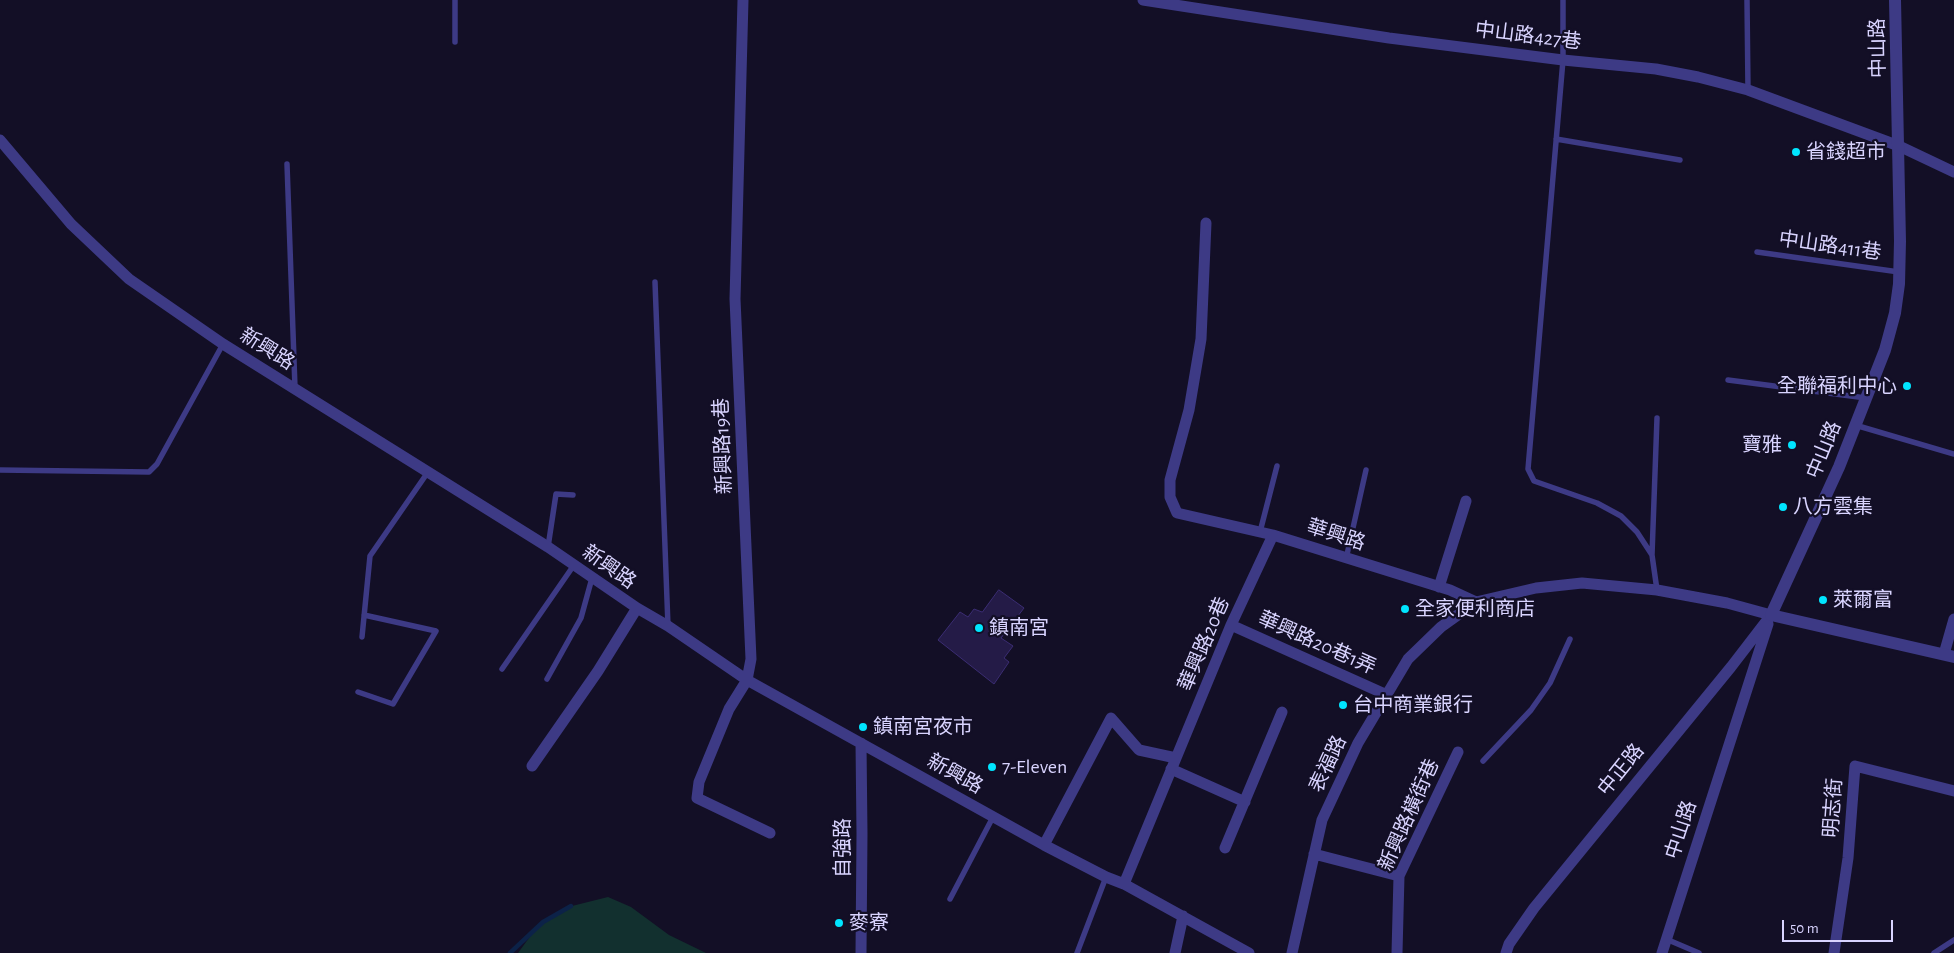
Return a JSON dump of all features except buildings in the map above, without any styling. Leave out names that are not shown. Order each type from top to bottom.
[{"type":"street","name":"新興路19巷","points":[[743,0],[735,299],[751,658],[747,680],[728,709],[699,782],[697,798],[770,833]]},
{"type":"street","name":"中山路427巷","points":[[1143,0],[1389,38],[1563,60],[1656,69],[1698,77],[1748,90],[1899,146],[1954,172]]},
{"type":"street","name":"中山路","points":[[1662,953],[1771,615],[1839,467],[1885,350],[1895,313],[1899,272],[1899,146],[1895,0]]},
{"type":"street","name":"新興路","points":[[0,140],[71,224],[129,279],[223,344],[548,547],[747,680],[1044,845],[1106,877],[1124,884],[1249,953]]},
{"type":"street","name":"華興路","points":[[1206,223],[1201,339],[1189,410],[1170,480],[1170,497],[1177,513],[1273,535],[1439,586],[1476,602]]},
{"type":"street","points":[[1439,586],[1466,502]]},
{"type":"street","name":"華興路20巷","points":[[1124,884],[1231,625],[1273,535]]},
{"type":"street","points":[[1476,602],[1536,588],[1582,583],[1657,590],[1727,603],[1949,656],[1954,619]]},
{"type":"street","name":"表福路","points":[[1292,953],[1322,820],[1358,742],[1408,659],[1441,627],[1476,602]]},
{"type":"street","points":[[532,766],[598,671],[637,608]]},
{"type":"street","name":"中正路","points":[[1506,953],[1509,944],[1534,908],[1731,668],[1771,615]]},
{"type":"street","name":"華興路20巷1弄","points":[[1231,625],[1387,695]]},
{"type":"street","points":[[1225,848],[1282,712]]},
{"type":"street","points":[[1044,845],[1111,718],[1139,750],[1174,764],[1245,802]]},
{"type":"street","name":"自強路","points":[[861,743],[861,953]]},
{"type":"street","name":"新興路橫街巷","points":[[1398,953],[1399,876],[1458,752]]},
{"type":"street","name":"明志街","points":[[1834,953],[1848,858],[1855,766],[1954,791]]},
{"type":"street","points":[[1314,854],[1399,876]]},
{"type":"street","points":[[1175,953],[1183,916]]},
{"type":"lane","points":[[455,0],[455,42]]},
{"type":"lane","points":[[1563,0],[1563,60],[1528,469],[1534,481],[1597,503],[1621,516],[1637,532],[1652,555]]},
{"type":"lane","points":[[1746,0],[1748,90]]},
{"type":"lane","points":[[1556,140],[1680,160]]},
{"type":"lane","points":[[287,164],[295,388]]},
{"type":"lane","name":"中山路411巷","points":[[1757,252],[1899,272]]},
{"type":"lane","points":[[655,282],[668,626]]},
{"type":"lane","points":[[0,470],[149,472],[158,464],[223,344]]},
{"type":"lane","points":[[1728,380],[1866,398]]},
{"type":"lane","points":[[1657,418],[1652,555],[1657,590]]},
{"type":"lane","points":[[1855,425],[1954,454]]},
{"type":"lane","points":[[1260,532],[1277,466]]},
{"type":"lane","points":[[1346,558],[1366,470]]},
{"type":"lane","points":[[362,637],[370,556],[428,472]]},
{"type":"lane","points":[[548,547],[556,494],[573,495]]},
{"type":"lane","points":[[502,669],[574,565]]},
{"type":"lane","points":[[547,679],[581,618],[592,578]]},
{"type":"lane","points":[[358,692],[393,704],[436,631],[364,615]]},
{"type":"lane","points":[[1483,761],[1531,710],[1550,683],[1570,639]]},
{"type":"lane","points":[[950,899],[993,816]]},
{"type":"lane","points":[[1077,953],[1106,877]]},
{"type":"lane","points":[[1666,939],[1700,953]]},
{"type":"lane","points":[[1934,953],[1954,940]]},
{"type":"green space","points":[[608,897],[631,907],[669,935],[706,953],[518,953],[537,927],[572,906]]},
{"type":"waterway","points":[[510,953],[543,922],[571,906]]},
{"type":"place","name":"省錢超市","points":[[1796,152]]},
{"type":"place","name":"全聯福利中心","points":[[1907,386]]},
{"type":"place","name":"寶雅","points":[[1792,445]]},
{"type":"place","name":"八方雲集","points":[[1783,507]]},
{"type":"place","name":"萊爾富","points":[[1823,600]]},
{"type":"place","name":"全家便利商店","points":[[1405,609]]},
{"type":"place","name":"鎮南宮","points":[[979,628]]},
{"type":"place","name":"台中商業銀行","points":[[1343,705]]},
{"type":"place","name":"鎮南宮夜市","points":[[863,727]]},
{"type":"place","name":"7-Eleven","points":[[992,767]]},
{"type":"place","name":"麥寮","points":[[839,923]]}]
